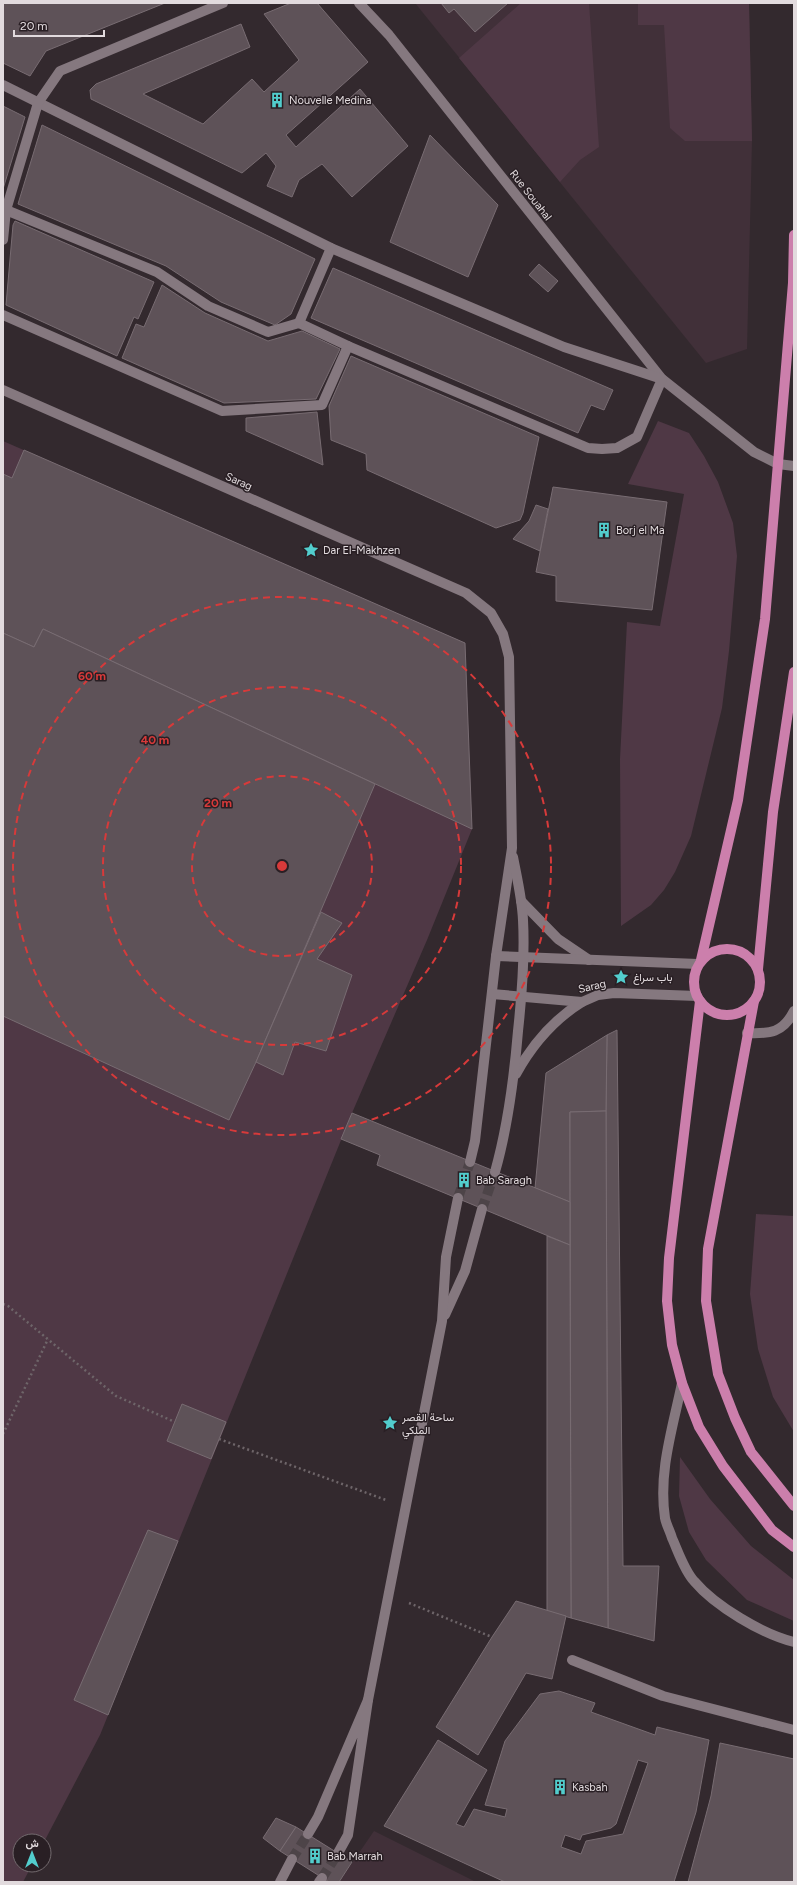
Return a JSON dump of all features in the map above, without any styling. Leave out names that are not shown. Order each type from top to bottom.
[{"type":"main road","points":[[794,234],[793,283],[765,619],[738,800],[700,962],[694,976],[694,985],[698,999],[669,1258],[667,1301],[672,1345],[682,1383],[699,1426],[723,1466],[772,1530],[794,1547]]},
{"type":"main road","points":[[758,969],[773,812],[794,672]]},
{"type":"main road","points":[[700,962],[710,953],[721,949],[732,949],[743,952],[752,960],[758,969],[761,980],[759,991],[754,1001],[747,1033],[708,1249],[706,1301],[718,1374],[735,1418],[751,1452],[794,1506]]},
{"type":"main road","points":[[698,999],[712,1011],[727,1015],[737,1014],[746,1009],[754,1001]]},
{"type":"street","points":[[3,240],[6,210],[38,103],[60,71],[223,3]]},
{"type":"street","name":"Rue Souahal","points":[[359,3],[389,35],[662,379],[754,452],[778,464],[794,466]]},
{"type":"street","points":[[3,85],[331,248],[564,347],[662,379],[637,437],[617,448],[588,448],[348,346],[299,322],[268,332],[208,306],[157,272],[6,210]]},
{"type":"street","points":[[299,322],[331,248]]},
{"type":"street","points":[[3,315],[222,411],[322,405],[348,346]]},
{"type":"street","name":"Sarag","points":[[3,390],[466,593],[491,613],[503,634],[509,657],[512,848]]},
{"type":"street","points":[[495,1172],[501,1151],[514,1080],[522,997],[524,958],[521,901],[512,848]]},
{"type":"street","points":[[470,1162],[475,1141],[496,956],[512,848]]},
{"type":"street","points":[[521,901],[558,939],[590,960]]},
{"type":"street","name":"Sarag","points":[[496,956],[590,960],[700,962]]},
{"type":"street","name":"Sarag","points":[[492,994],[582,1002],[598,995],[614,993],[698,999]]},
{"type":"street","points":[[514,1080],[523,1062],[542,1036],[564,1013],[582,1002]]},
{"type":"street","points":[[747,1033],[768,1034],[788,1024],[794,1011]]},
{"type":"street","points":[[338,1853],[348,1835],[368,1700],[442,1321],[446,1257],[458,1198]]},
{"type":"street","points":[[442,1321],[465,1272],[482,1209]]},
{"type":"street","points":[[682,1383],[665,1459],[665,1518],[676,1548],[693,1580],[714,1601],[744,1619],[794,1642]]},
{"type":"street","points":[[572,1660],[663,1696],[794,1730]]},
{"type":"street","points":[[308,1834],[318,1816],[368,1700]]},
{"type":"street","points":[[280,1882],[292,1859]]},
{"type":"path","points":[[3,1304],[48,1339],[116,1396],[175,1422]]},
{"type":"path","points":[[3,1434],[48,1339]]},
{"type":"path","points":[[219,1439],[406,1508]]},
{"type":"path","points":[[388,1595],[492,1637]]},
{"type":"shaded area","points":[[415,3],[749,3],[752,141],[747,349],[706,363]]},
{"type":"shaded area","points":[[521,3],[589,3],[599,147],[580,160],[560,182],[459,58]]},
{"type":"shaded area","points":[[638,3],[749,3],[752,141],[685,141],[670,128],[664,25],[638,25]]},
{"type":"shaded area","points":[[658,421],[689,433],[704,456],[718,482],[733,523],[737,556],[729,651],[722,708],[691,836],[675,872],[664,890],[651,905],[621,926],[620,759],[627,622],[660,626],[684,494],[628,484]]},
{"type":"shaded area","points":[[3,441],[465,643],[472,829],[427,940],[352,1113],[100,1735],[49,1833],[12,1833],[12,1873],[28,1873],[23,1882],[3,1882]]},
{"type":"shaded area","points":[[756,1214],[794,1216],[794,1432],[773,1397],[758,1349],[750,1294]]},
{"type":"shaded area","points":[[680,1457],[710,1499],[751,1546],[794,1580],[794,1621],[747,1600],[706,1560],[689,1532],[679,1496]]},
{"type":"shaded area","points":[[374,1831],[476,1882],[339,1882]]},
{"type":"building","points":[[3,3],[165,3],[46,51],[30,76],[3,63]]},
{"type":"building","name":"Nouvelle Medina","points":[[291,3],[317,3],[368,62],[286,135],[296,147],[360,89],[408,146],[352,197],[322,164],[299,180],[292,197],[267,186],[276,166],[266,153],[242,173],[91,99],[90,90],[96,84],[241,24],[250,47],[143,94],[203,124],[252,79],[264,92],[299,60],[264,14]]},
{"type":"building","points":[[441,3],[508,3],[475,32],[454,9],[449,13]]},
{"type":"building","points":[[3,106],[25,117],[3,189]]},
{"type":"building","points":[[42,125],[315,259],[291,314],[275,325],[221,302],[166,266],[18,204]]},
{"type":"building","points":[[430,135],[498,205],[468,277],[390,242]]},
{"type":"building","points":[[15,221],[154,282],[138,319],[134,317],[117,356],[6,305],[13,225]]},
{"type":"building","points":[[539,264],[558,281],[548,292],[529,275]]},
{"type":"building","points":[[333,268],[613,390],[604,410],[591,405],[578,433],[311,318]]},
{"type":"building","points":[[162,285],[205,313],[268,341],[302,331],[340,349],[316,399],[224,403],[122,358],[136,324],[144,327]]},
{"type":"building","points":[[351,356],[539,437],[523,513],[520,520],[496,528],[367,470],[366,454],[331,440],[329,406]]},
{"type":"building","points":[[317,412],[323,465],[246,431],[246,418]]},
{"type":"building","points":[[24,450],[465,643],[472,829],[43,629],[34,647],[3,633],[3,474],[12,478]]},
{"type":"building","name":"Borj el Ma","points":[[553,487],[667,502],[652,610],[556,601],[556,576],[536,572]]},
{"type":"building","points":[[536,505],[548,509],[540,551],[513,539],[529,521]]},
{"type":"building","points":[[43,629],[375,784],[256,1062],[229,1120],[3,1016],[3,633],[34,647]]},
{"type":"building","points":[[321,912],[342,923],[317,959],[352,975],[326,1051],[295,1042],[283,1075],[256,1062]]},
{"type":"building","points":[[617,1030],[623,1566],[659,1566],[654,1641],[608,1628],[607,1035]]},
{"type":"building","points":[[607,1035],[606,1111],[570,1112],[570,1202],[535,1188],[546,1073]]},
{"type":"building","points":[[606,1111],[608,1628],[571,1618],[570,1112]]},
{"type":"building","name":"Bab Saragh","points":[[352,1113],[570,1202],[570,1245],[377,1165],[380,1155],[341,1139]]},
{"type":"building","points":[[547,1236],[570,1245],[571,1618],[547,1611]]},
{"type":"building","points":[[182,1404],[226,1422],[211,1459],[167,1441]]},
{"type":"building","points":[[148,1530],[178,1541],[108,1715],[74,1700]]},
{"type":"building","points":[[516,1601],[566,1616],[552,1679],[526,1673],[478,1755],[436,1727]]},
{"type":"building","name":"Kasbah","points":[[559,1691],[595,1703],[591,1712],[655,1735],[657,1727],[709,1740],[696,1812],[674,1882],[505,1882],[384,1826],[438,1740],[487,1770],[456,1824],[464,1827],[474,1809],[505,1817],[507,1809],[485,1805],[505,1741],[540,1694]],"holes":[[[638,1760],[648,1763],[623,1834],[586,1841],[581,1854],[561,1847],[565,1835],[580,1840],[582,1835],[611,1828],[616,1824]]]},
{"type":"building","points":[[720,1743],[794,1759],[794,1882],[688,1882],[711,1796]]},
{"type":"building","points":[[276,1818],[296,1827],[280,1851],[263,1838]]},
{"type":"building","name":"Bab Marrah","points":[[296,1827],[352,1862],[339,1882],[329,1882],[280,1851]]},
{"type":"tunnel","points":[[458,1198],[470,1162]]},
{"type":"tunnel","points":[[482,1209],[495,1172]]},
{"type":"tunnel","points":[[292,1859],[308,1834]]},
{"type":"tunnel","points":[[322,1878],[338,1853]]},
{"type":"place","name":"Nouvelle Medina","points":[[277,100]]},
{"type":"place","name":"Borj el Ma","points":[[604,530]]},
{"type":"place","name":"Dar El-Makhzen","points":[[311,550]]},
{"type":"place","name":"باب سراغ","points":[[621,977]]},
{"type":"place","name":"Bab Saragh","points":[[464,1180]]},
{"type":"place","name":"ساحة القصر الملكي","points":[[390,1423]]},
{"type":"place","name":"Kasbah","points":[[560,1787]]},
{"type":"place","name":"Bab Marrah","points":[[315,1856]]}]
